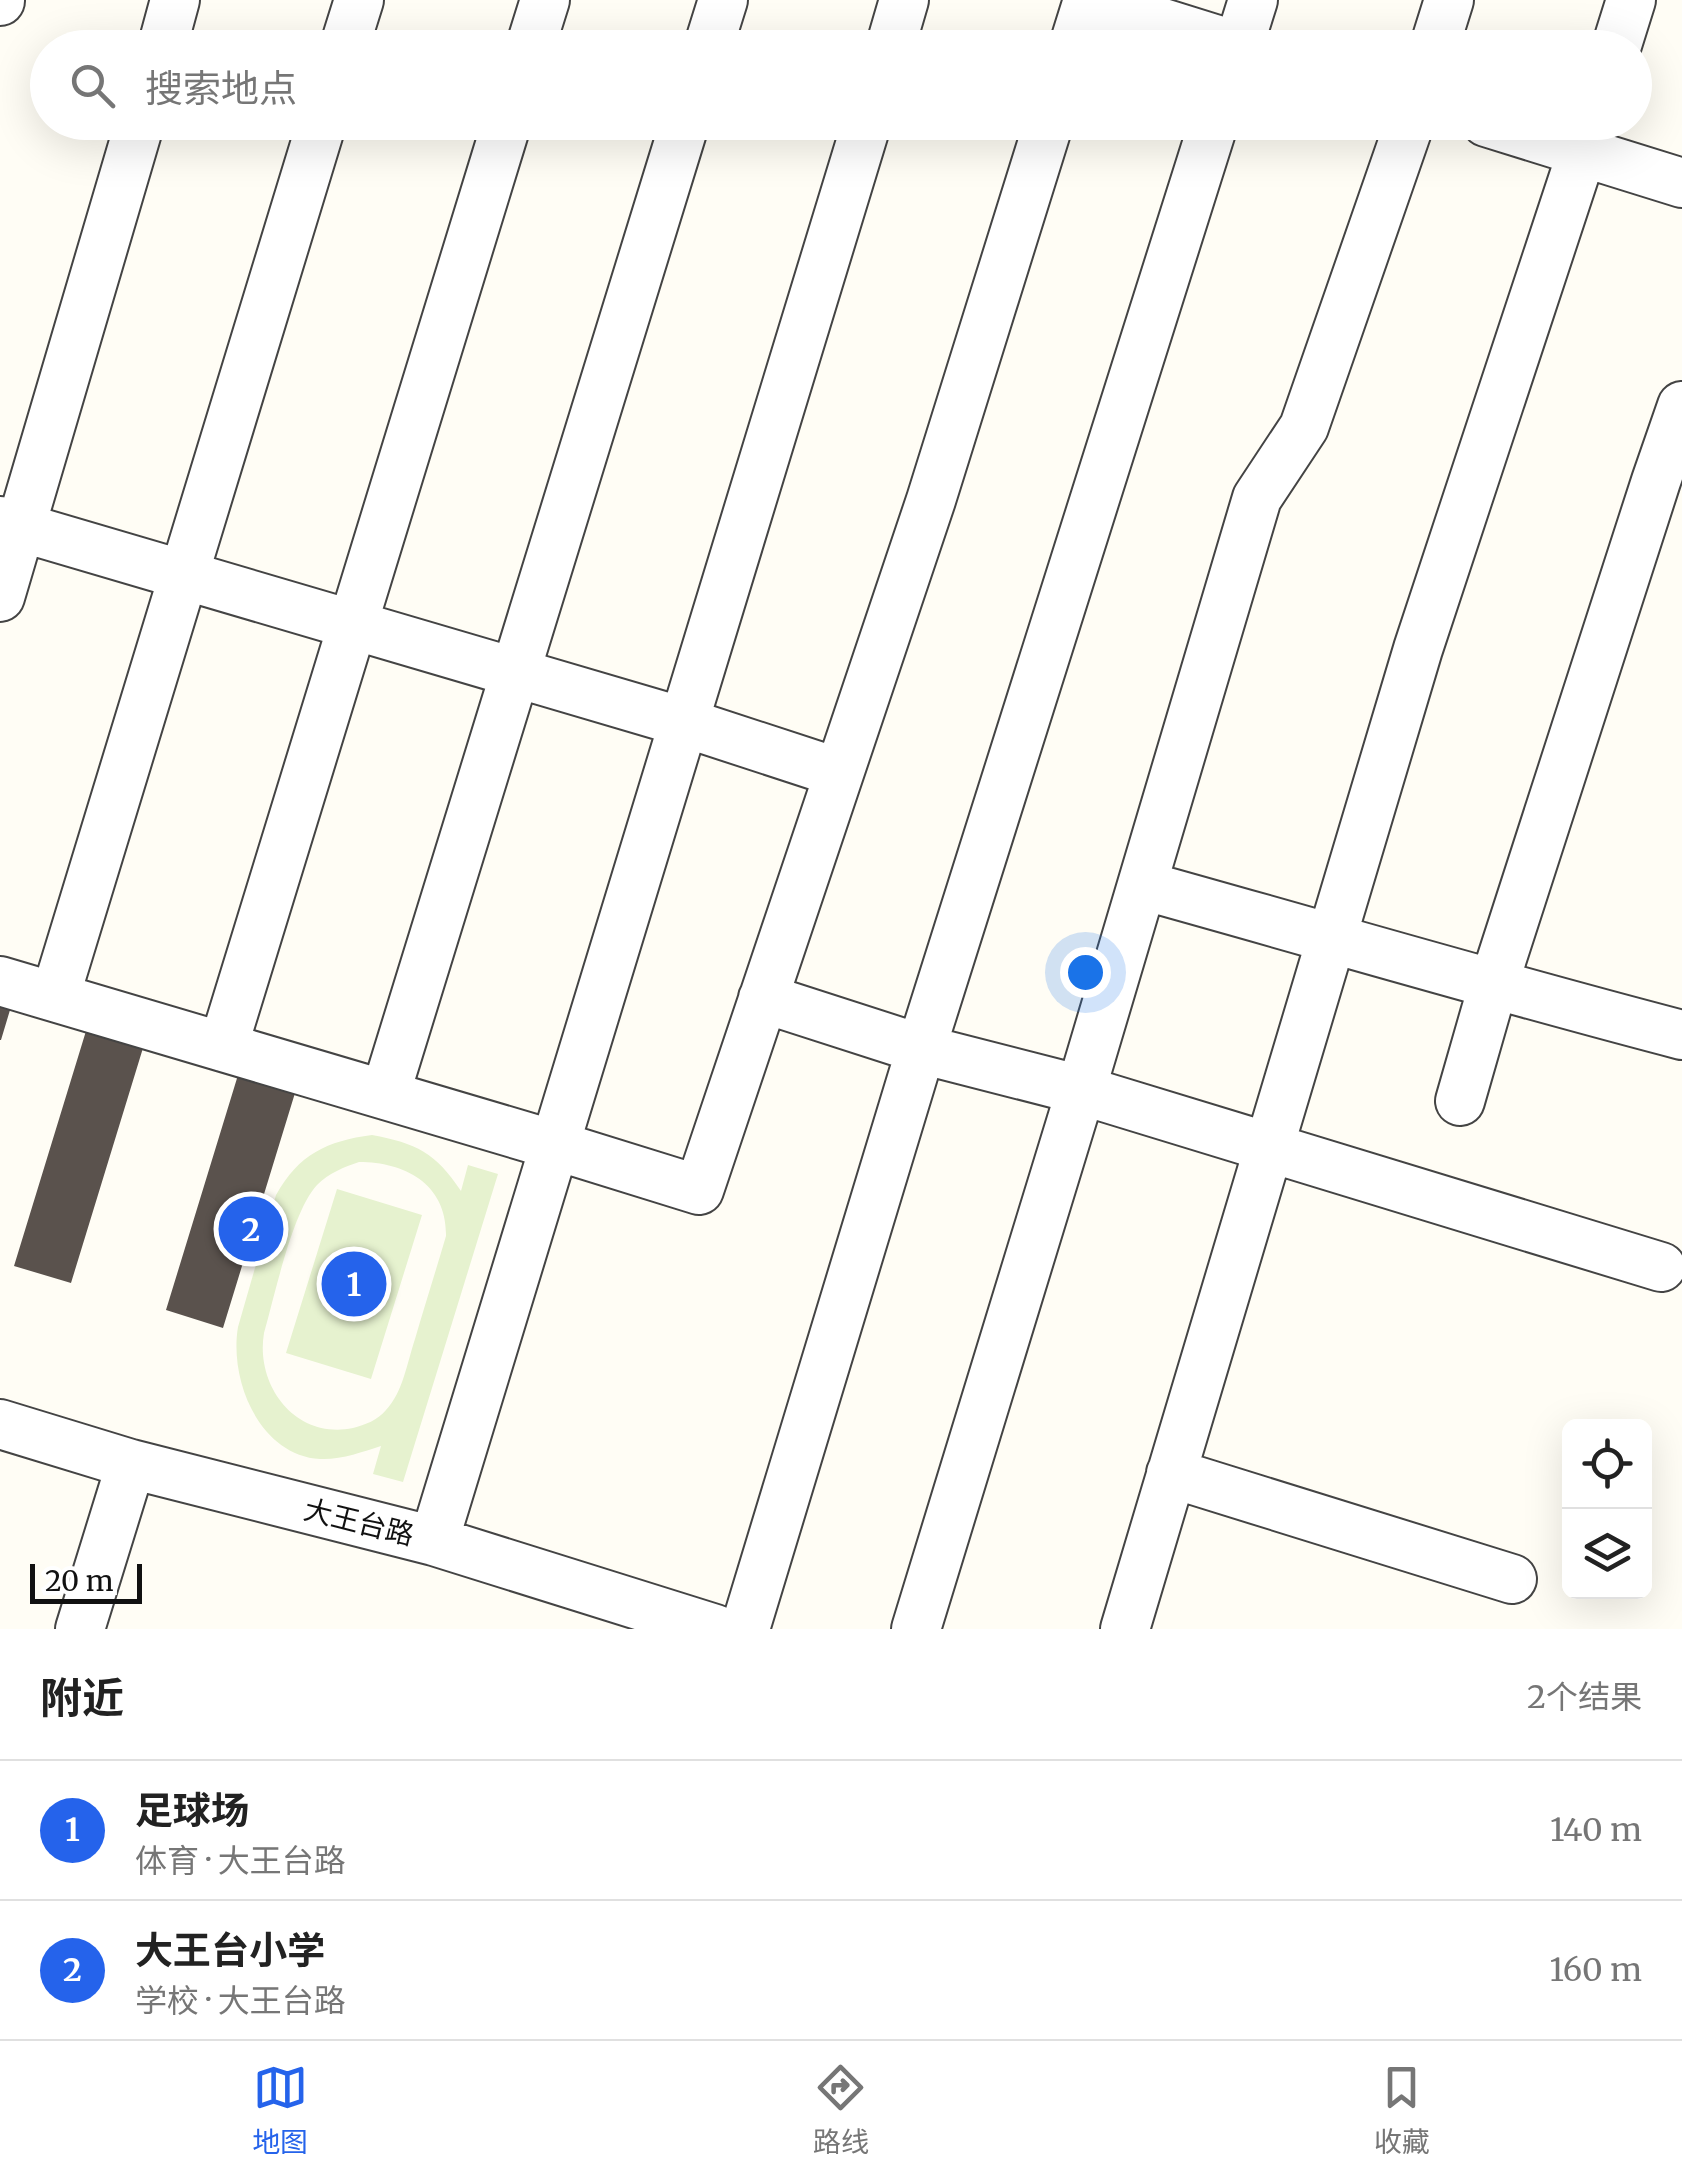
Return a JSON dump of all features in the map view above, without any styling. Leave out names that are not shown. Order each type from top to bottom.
[{"type":"street","points":[[167,30],[176,0]]},
{"type":"street","points":[[350,30],[359,0]]},
{"type":"street","points":[[535,30],[544,0]]},
{"type":"street","points":[[714,30],[723,0]]},
{"type":"street","points":[[895,30],[904,0]]},
{"type":"street","points":[[1079,30],[1088,0],[1185,30]]},
{"type":"street","points":[[1244,30],[1252,0]]},
{"type":"street","points":[[1439,30],[1448,0]]},
{"type":"street","points":[[1622,30],[1631,0]]},
{"type":"street","points":[[0,597],[11,525],[134,140]]},
{"type":"street","points":[[55,997],[317,140]]},
{"type":"street","points":[[222,1047],[501,140]]},
{"type":"street","points":[[385,1095],[679,140]]},
{"type":"street","points":[[434,1541],[862,140]]},
{"type":"street","points":[[0,982],[699,1190],[931,500],[1043,140]]},
{"type":"street","points":[[745,1629],[921,1049],[1208,140]]},
{"type":"street","points":[[916,1629],[1257,498],[1304,426],[1404,140]]},
{"type":"street","points":[[1124,1629],[1418,649],[1586,140]]},
{"type":"street","points":[[1591,140],[1682,183]]},
{"type":"street","points":[[1460,1101],[1493,986],[1682,406]]},
{"type":"street","points":[[11,525],[684,722],[838,773]]},
{"type":"street","points":[[1142,885],[1493,986],[1682,1035]]},
{"type":"street","points":[[763,998],[921,1049],[1080,1090],[1661,1267]]},
{"type":"street","name":"大王台路","points":[[0,1424],[131,1464],[434,1541],[715,1629]]},
{"type":"street","points":[[80,1629],[131,1464]]},
{"type":"street","points":[[1172,1473],[1512,1579]]},
{"type":"green space","points":[[372,1135],[413,1146],[443,1167],[461,1191],[468,1165],[498,1174],[403,1482],[373,1474],[381,1446],[344,1457],[320,1459],[280,1444],[253,1411],[238,1369],[238,1327],[276,1195],[294,1169],[316,1152]],"holes":[[[359,1162],[407,1172],[431,1190],[439,1202],[446,1236],[397,1395],[383,1414],[371,1422],[332,1430],[297,1417],[273,1390],[266,1372],[264,1333],[285,1255],[308,1198],[317,1185],[337,1171]]]},
{"type":"green space","points":[[337,1189],[422,1215],[371,1379],[286,1353]]},
{"type":"building","points":[[0,1007],[10,1010],[1,1040],[0,1040]]},
{"type":"building","points":[[86,1031],[143,1048],[71,1283],[14,1266]]},
{"type":"building","points":[[238,1075],[295,1093],[223,1328],[166,1310]]},
{"type":"place","name":"大王台小学","points":[[251,1229]]},
{"type":"place","name":"足球场","points":[[354,1284]]}]
